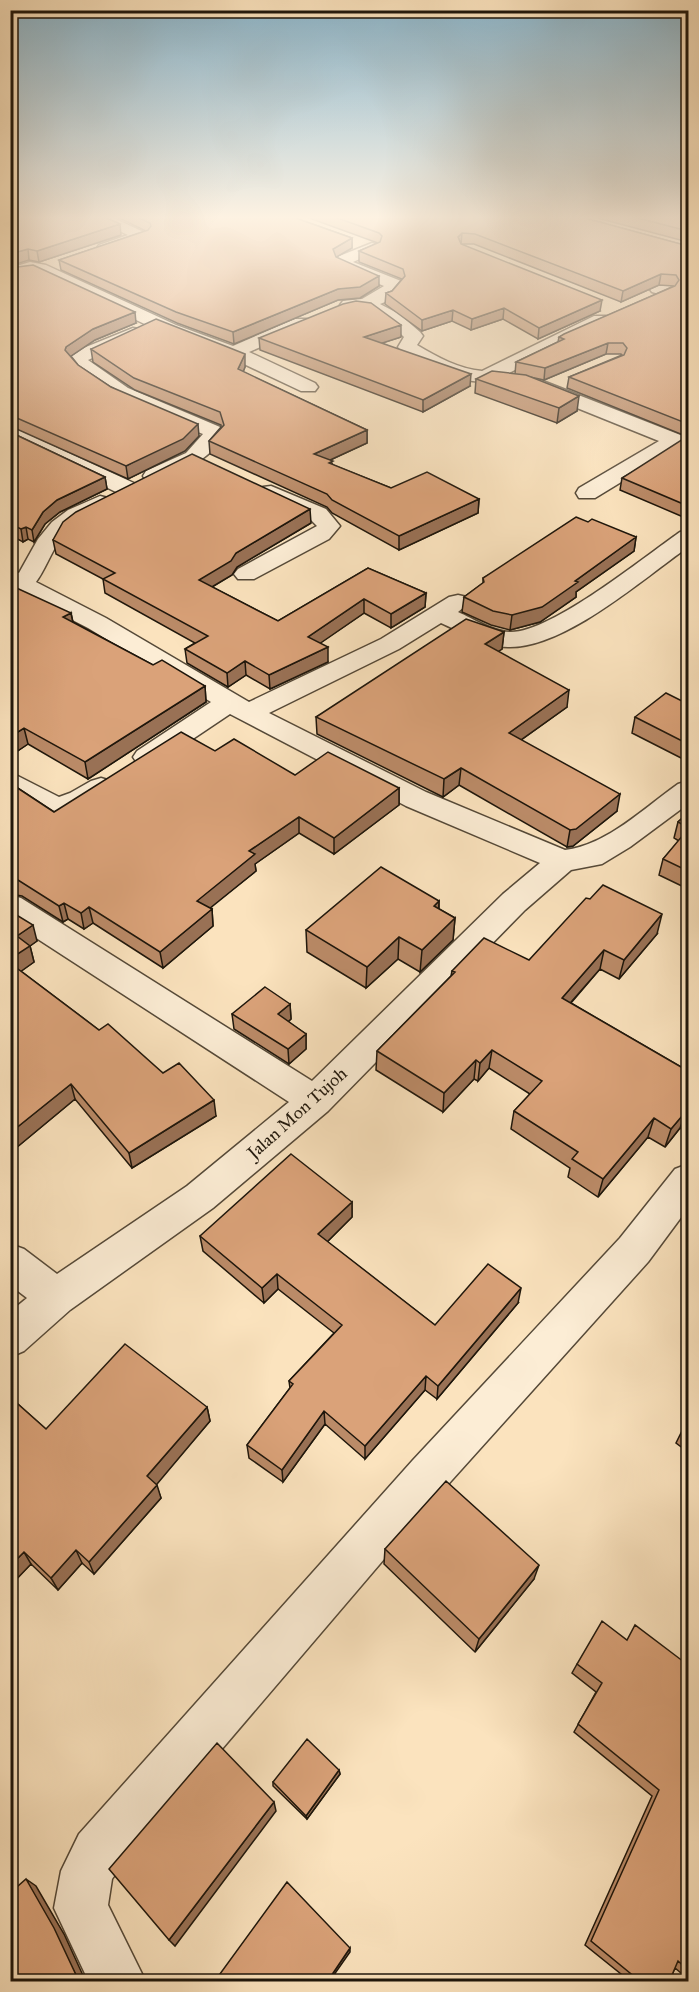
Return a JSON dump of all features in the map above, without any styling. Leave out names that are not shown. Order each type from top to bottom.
[{"type":"street","points":[[127,308],[185,335],[234,352],[308,387]]},
{"type":"street","points":[[234,352],[342,308]]},
{"type":"street","points":[[373,308],[392,318],[414,336],[407,347],[417,355],[471,376],[520,380],[545,388],[682,442]]},
{"type":"street","points":[[484,378],[556,339],[606,308]]},
{"type":"street","points":[[159,322],[102,346],[78,360],[86,371],[113,388],[213,431],[213,436],[193,457],[69,519],[55,530],[15,585],[97,623],[239,707],[416,799],[562,861],[591,857],[620,840],[688,790]]},
{"type":"street","points":[[545,388],[575,376]]},
{"type":"street","points":[[10,432],[128,489]]},
{"type":"street","points":[[586,493],[682,442]]},
{"type":"street","points":[[193,457],[213,466]]},
{"type":"street","points":[[246,574],[321,534],[329,526],[318,513],[255,485]]},
{"type":"street","points":[[440,613],[489,635],[508,640],[531,638],[580,613],[688,537]]},
{"type":"street","points":[[10,781],[51,806],[67,806],[239,707],[390,644],[469,595]]},
{"type":"street","name":"Jalan Mon Tujoh","points":[[10,1338],[56,1297],[200,1197],[315,1101],[514,902],[562,861]]},
{"type":"street","points":[[10,906],[315,1101]]},
{"type":"street","points":[[119,1982],[81,1908],[87,1871],[98,1853],[428,1475],[634,1250],[688,1180]]},
{"type":"street","points":[[10,1261],[56,1297]]},
{"type":"building","points":[[10,308],[126,308],[135,312],[93,329],[66,347],[65,350],[78,365],[111,387],[198,424],[183,439],[126,466],[10,415]]},
{"type":"building","points":[[167,308],[292,308],[233,332]]},
{"type":"building","points":[[333,308],[378,308],[401,325],[364,337],[471,374],[423,400],[259,338]]},
{"type":"building","points":[[406,308],[584,308],[539,328],[504,308],[472,319],[453,310],[422,320]]},
{"type":"building","points":[[624,308],[688,308],[688,424],[569,377],[624,355],[627,348],[623,343],[608,343],[545,368],[516,362],[564,339],[559,337]]},
{"type":"building","points":[[156,319],[245,354],[238,369],[367,430],[314,454],[333,461],[329,463],[391,488],[427,472],[479,499],[399,536],[332,500],[327,494],[209,441],[224,425],[220,412],[134,378],[91,349]]},
{"type":"building","points":[[492,371],[526,375],[579,396],[559,408],[476,379]]},
{"type":"building","points":[[10,432],[105,477],[57,500],[43,512],[32,530],[26,527],[21,529],[10,524]]},
{"type":"building","points":[[683,439],[688,440],[688,506],[622,478]]},
{"type":"building","points":[[192,454],[310,509],[236,553],[231,561],[199,580],[278,621],[368,568],[426,593],[391,614],[364,599],[308,637],[328,647],[269,675],[245,661],[227,673],[185,649],[208,636],[103,579],[115,573],[53,540],[63,522],[76,512]]},
{"type":"building","points":[[576,517],[588,522],[592,519],[636,537],[542,607],[512,615],[493,611],[464,597],[484,582],[483,578]]},
{"type":"building","points":[[10,585],[71,613],[63,617],[153,665],[162,660],[205,686],[85,762],[24,728],[10,737]]},
{"type":"building","points":[[466,619],[504,632],[485,644],[569,690],[509,733],[620,794],[576,829],[570,830],[461,768],[444,779],[316,717]]},
{"type":"building","points":[[666,693],[688,704],[688,744],[635,717]]},
{"type":"building","points":[[181,732],[215,751],[234,739],[295,775],[328,752],[399,788],[334,838],[299,817],[249,851],[255,854],[197,901],[212,909],[160,952],[89,907],[81,913],[64,903],[59,906],[18,880],[10,878],[10,783],[54,812]]},
{"type":"building","points":[[688,813],[688,828],[678,822]]},
{"type":"building","points":[[688,829],[688,871],[663,859]]},
{"type":"building","points":[[381,867],[439,901],[434,906],[455,918],[422,950],[399,937],[367,967],[306,930]]},
{"type":"building","points":[[603,885],[662,914],[624,960],[604,950],[562,998],[688,1071],[688,1111],[671,1129],[654,1118],[603,1179],[572,1159],[578,1152],[514,1111],[542,1081],[492,1050],[480,1063],[476,1060],[444,1093],[377,1051],[455,972],[452,971],[484,938],[529,960],[586,898],[590,899]]},
{"type":"building","points":[[10,911],[33,925],[17,936],[30,946],[10,959]]},
{"type":"building","points":[[10,963],[99,1030],[108,1024],[163,1073],[179,1063],[214,1100],[129,1153],[71,1084],[10,1133]]},
{"type":"building","points":[[265,987],[290,1004],[278,1014],[306,1034],[288,1049],[232,1014]]},
{"type":"building","points":[[291,1154],[352,1202],[318,1234],[435,1325],[488,1264],[521,1288],[438,1386],[426,1376],[365,1446],[324,1411],[282,1470],[247,1445],[293,1384],[289,1381],[342,1325],[277,1274],[262,1288],[200,1236]]},
{"type":"building","points":[[125,1344],[207,1407],[147,1476],[157,1485],[89,1562],[76,1550],[51,1578],[24,1552],[10,1566],[10,1397],[46,1429]]},
{"type":"building","points":[[688,1422],[688,1435],[682,1431]]},
{"type":"building","points":[[446,1481],[539,1565],[479,1639],[385,1549]]},
{"type":"building","points":[[602,1621],[627,1640],[635,1625],[688,1665],[688,1970],[678,1961],[669,1982],[641,1982],[591,1941],[659,1790],[578,1724],[602,1683],[577,1664]]},
{"type":"building","points":[[307,1739],[339,1770],[306,1816],[273,1782]]},
{"type":"building","points":[[217,1743],[274,1802],[169,1940],[109,1869]]},
{"type":"building","points":[[26,1879],[54,1928],[78,1979],[82,1980],[81,1982],[10,1982],[10,1893]]},
{"type":"building","points":[[287,1882],[350,1948],[327,1982],[220,1982],[217,1978]]}]
